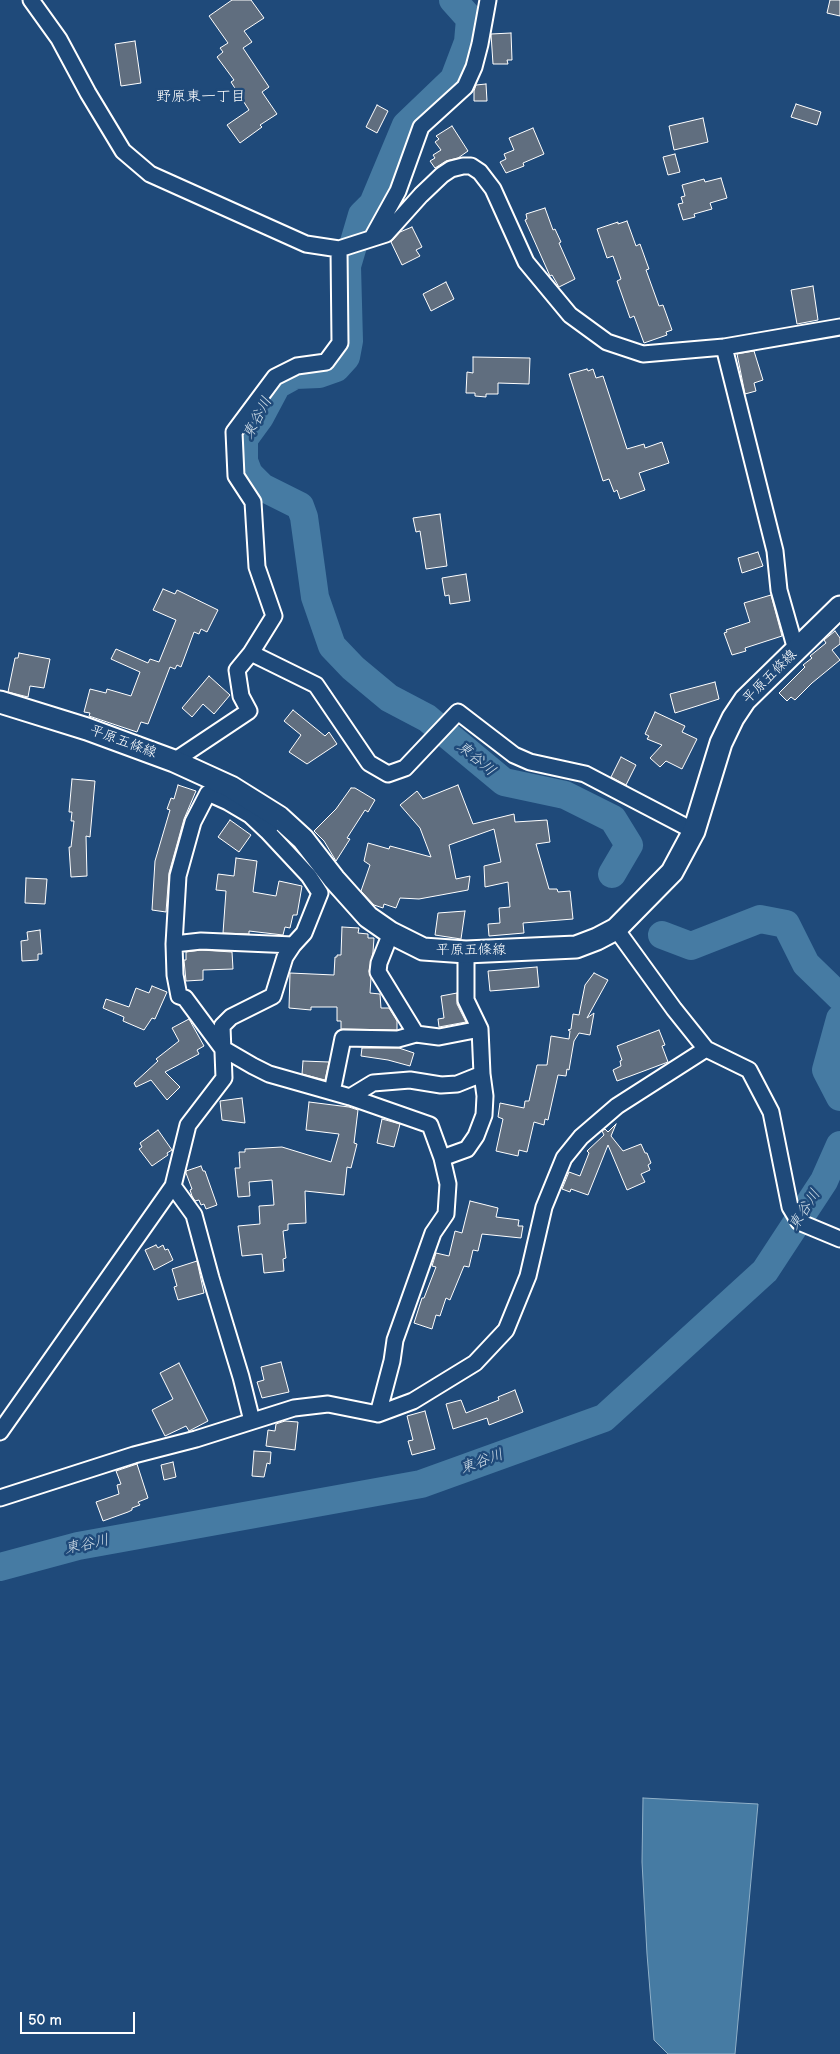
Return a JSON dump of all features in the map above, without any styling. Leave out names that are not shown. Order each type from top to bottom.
[{"type":"main road","name":"平原五條線","points":[[0,702],[87,729],[174,761],[231,787],[273,824],[303,838],[368,917],[391,933],[422,949],[466,952],[576,947],[597,939],[616,928],[672,872],[694,831],[721,743],[733,718],[745,700],[840,607]]},
{"type":"street","points":[[30,0],[59,39],[88,93],[123,151],[150,174],[306,244],[339,249],[386,234],[442,174],[451,169],[471,166],[480,172],[494,189],[526,262],[570,315],[607,342],[643,354],[724,347],[840,327]]},
{"type":"street","points":[[372,238],[398,192],[421,127],[465,87],[478,52],[488,0]]},
{"type":"street","points":[[174,761],[249,711],[241,696],[237,670],[251,653],[274,616],[256,568],[253,502],[236,476],[234,432],[275,377],[297,366],[326,362],[340,343],[339,249]]},
{"type":"street","points":[[724,347],[775,551],[779,590],[796,650]]},
{"type":"street","points":[[251,653],[316,685],[369,763],[388,774],[405,768],[458,712],[514,755],[530,762],[585,774],[694,831]]},
{"type":"street","points":[[0,1432],[173,1186],[188,1125],[224,1078],[222,1048],[222,1026],[231,1017],[273,996],[285,957],[304,934],[320,892],[273,824],[250,815],[208,793],[193,822],[178,876],[174,944],[175,976],[179,996],[185,998],[222,1048],[269,1074],[350,1097],[430,1126],[442,1158],[448,1184],[446,1214],[433,1233],[394,1340],[392,1361],[378,1414]]},
{"type":"street","points":[[616,928],[674,1009],[706,1049],[749,1070],[771,1112],[790,1207],[799,1222],[840,1239]]},
{"type":"street","points":[[391,933],[379,963],[378,972],[416,1034]]},
{"type":"street","points":[[174,944],[201,942],[293,945]]},
{"type":"street","points":[[442,1158],[467,1149],[476,1136],[484,1115],[485,1096],[480,1029],[466,1000],[466,952]]},
{"type":"street","points":[[332,1092],[343,1038],[398,1039],[416,1034],[439,1037],[480,1029]]},
{"type":"street","points":[[0,1498],[294,1408],[328,1404],[378,1414],[413,1401],[475,1363],[506,1330],[528,1276],[544,1207],[564,1158],[581,1138],[617,1106],[706,1049]]},
{"type":"street","points":[[350,1097],[373,1083],[410,1080],[441,1085],[457,1084],[482,1074]]},
{"type":"street","points":[[173,1186],[194,1215],[241,1376],[252,1421]]},
{"type":"water","points":[[643,1798],[758,1804],[735,2054],[668,2054],[654,2040],[642,1862]]},
{"type":"building","points":[[232,0],[251,0],[264,18],[244,31],[252,42],[243,48],[269,87],[262,92],[277,114],[260,125],[262,127],[240,143],[227,125],[249,110],[231,82],[234,80],[217,57],[223,52],[220,48],[228,43],[209,16]]},
{"type":"building","points":[[830,0],[840,0],[840,16],[827,13]]},
{"type":"building","points":[[511,33],[512,60],[507,60],[508,64],[493,64],[491,34]]},
{"type":"building","points":[[135,41],[141,83],[121,86],[115,44]]},
{"type":"building","points":[[486,84],[487,101],[474,101],[476,85]]},
{"type":"building","points":[[796,104],[821,112],[817,125],[791,117]]},
{"type":"building","points":[[377,105],[388,111],[377,133],[366,127]]},
{"type":"building","points":[[703,118],[708,142],[674,150],[669,126]]},
{"type":"building","points":[[452,126],[468,151],[458,158],[446,161],[435,168],[430,161],[435,158],[433,155],[441,150],[435,142],[439,139],[436,136]]},
{"type":"building","points":[[533,128],[544,154],[523,163],[524,166],[506,173],[500,162],[506,159],[504,154],[514,150],[509,138]]},
{"type":"building","points":[[675,154],[680,172],[668,175],[663,157]]},
{"type":"building","points":[[721,178],[727,198],[710,203],[712,209],[694,214],[695,217],[683,220],[678,204],[683,203],[681,197],[685,196],[682,185],[704,179],[705,182]]},
{"type":"building","points":[[545,208],[553,230],[555,229],[561,242],[559,243],[575,279],[559,287],[552,275],[550,276],[525,220],[527,219],[526,214]]},
{"type":"building","points":[[627,221],[636,246],[640,244],[649,269],[646,270],[659,306],[663,305],[672,330],[666,332],[667,335],[644,343],[634,316],[630,318],[617,281],[621,279],[613,256],[607,258],[597,229]]},
{"type":"building","points":[[412,227],[422,247],[416,250],[420,256],[402,265],[391,242],[400,232]]},
{"type":"building","points":[[446,282],[454,299],[431,311],[423,294]]},
{"type":"building","points":[[813,286],[818,320],[797,324],[791,290]]},
{"type":"building","points":[[754,351],[763,380],[754,383],[756,391],[745,394],[737,354]]},
{"type":"building","points":[[473,357],[530,358],[529,384],[498,383],[498,394],[486,394],[486,397],[475,396],[475,393],[466,393],[467,372],[473,373]]},
{"type":"building","points":[[587,369],[588,371],[593,369],[596,378],[603,376],[627,449],[644,444],[645,448],[662,442],[669,463],[639,473],[645,490],[620,499],[617,490],[614,492],[609,479],[603,481],[569,374]]},
{"type":"building","points":[[440,514],[447,566],[426,569],[420,531],[416,532],[413,518]]},
{"type":"building","points":[[758,552],[763,566],[742,573],[738,558]]},
{"type":"building","points":[[466,574],[470,601],[450,604],[449,595],[445,596],[442,578]]},
{"type":"building","points":[[163,589],[175,594],[177,590],[218,610],[207,632],[201,629],[199,634],[194,632],[181,667],[177,665],[175,669],[170,667],[148,724],[141,722],[137,732],[89,716],[90,713],[84,712],[90,689],[106,693],[107,689],[131,696],[140,672],[111,659],[116,649],[148,663],[150,659],[159,662],[176,620],[153,610]]},
{"type":"building","points":[[771,595],[782,636],[745,648],[746,651],[732,655],[724,633],[727,632],[726,630],[750,622],[744,603]]},
{"type":"building","points":[[835,631],[840,638],[840,644],[832,650],[840,660],[795,700],[791,697],[787,701],[779,693],[805,667],[803,665],[812,658],[810,656],[826,643],[824,640]]},
{"type":"building","points":[[19,653],[50,659],[44,688],[30,686],[28,697],[8,692],[15,658],[18,658]]},
{"type":"building","points":[[209,676],[230,695],[214,714],[203,704],[192,717],[182,708]]},
{"type":"building","points":[[715,682],[719,699],[675,713],[670,694]]},
{"type":"building","points":[[293,710],[325,736],[329,732],[337,744],[307,764],[289,752],[301,735],[284,721]]},
{"type":"building","points":[[655,712],[685,726],[682,732],[697,739],[682,769],[666,761],[660,767],[650,758],[662,745],[647,739],[649,736],[645,734]]},
{"type":"building","points":[[621,757],[636,765],[626,785],[611,777]]},
{"type":"building","points":[[72,779],[95,781],[90,837],[86,836],[87,876],[71,877],[69,847],[71,847],[74,821],[71,821],[72,812],[69,812]]},
{"type":"building","points":[[178,785],[196,791],[184,819],[169,873],[166,912],[152,910],[155,861],[170,810],[167,809],[171,798],[174,799]]},
{"type":"building","points":[[458,785],[473,824],[514,814],[515,822],[547,820],[550,842],[536,844],[549,889],[557,889],[558,892],[570,891],[573,919],[523,923],[524,933],[489,936],[488,924],[500,923],[499,908],[510,907],[508,882],[485,887],[484,866],[501,862],[494,829],[449,845],[456,879],[470,876],[468,890],[419,899],[400,898],[396,908],[384,904],[383,908],[374,905],[361,891],[370,865],[364,861],[368,843],[389,849],[390,846],[431,857],[420,828],[400,805],[417,791],[423,799]]},
{"type":"building","points":[[351,788],[355,788],[375,800],[368,812],[365,810],[347,838],[350,839],[336,861],[324,841],[314,831],[336,809]]},
{"type":"building","points":[[230,820],[251,835],[239,852],[218,837]]},
{"type":"building","points":[[236,858],[257,861],[253,892],[276,896],[279,881],[302,886],[297,915],[293,915],[290,928],[285,927],[283,935],[249,931],[249,934],[223,933],[226,891],[216,890],[218,874],[234,876]]},
{"type":"building","points":[[26,878],[47,879],[45,904],[25,903]]},
{"type":"building","points":[[465,911],[461,939],[435,935],[438,913]]},
{"type":"building","points":[[342,927],[359,928],[358,933],[368,934],[368,938],[374,938],[369,971],[371,978],[370,993],[380,994],[381,1008],[389,1008],[397,1021],[397,1030],[341,1029],[341,1021],[337,1021],[337,1007],[311,1007],[311,1010],[289,1008],[290,973],[334,975],[335,957],[341,955]]},
{"type":"building","points":[[40,930],[42,954],[38,954],[38,960],[22,961],[21,941],[28,940],[27,932]]},
{"type":"building","points":[[201,950],[232,952],[233,969],[203,970],[203,980],[186,981],[184,960],[186,960],[186,952]]},
{"type":"building","points":[[537,967],[539,987],[490,991],[488,971]]},
{"type":"building","points":[[594,973],[608,980],[587,1018],[594,1013],[590,1035],[579,1033],[574,1041],[569,1070],[567,1069],[566,1076],[558,1075],[548,1120],[545,1119],[544,1125],[534,1122],[527,1152],[519,1150],[518,1156],[496,1151],[503,1119],[498,1117],[500,1103],[524,1108],[525,1101],[529,1101],[537,1065],[547,1065],[551,1036],[569,1039],[570,1031],[568,1030],[571,1029],[573,1014],[579,1015],[585,985]]},
{"type":"building","points":[[152,986],[167,992],[155,1019],[152,1018],[144,1030],[123,1021],[124,1017],[103,1008],[106,999],[129,1007],[136,988],[149,993]]},
{"type":"building","points":[[457,993],[457,1004],[466,1022],[439,1027],[438,1019],[444,1018],[441,996]]},
{"type":"building","points":[[189,1019],[204,1046],[197,1050],[199,1054],[165,1072],[180,1087],[167,1100],[151,1080],[136,1087],[134,1083],[158,1061],[156,1059],[179,1041],[172,1028]]},
{"type":"building","points":[[659,1030],[665,1045],[662,1046],[668,1062],[617,1081],[613,1070],[621,1066],[620,1061],[622,1060],[617,1046]]},
{"type":"building","points":[[362,1048],[399,1048],[414,1053],[410,1066],[361,1056]]},
{"type":"building","points":[[303,1061],[329,1062],[325,1080],[302,1074]]},
{"type":"building","points":[[242,1098],[245,1123],[222,1120],[220,1101]]},
{"type":"building","points":[[309,1102],[349,1107],[358,1110],[354,1143],[357,1144],[351,1168],[347,1167],[344,1195],[305,1191],[306,1223],[288,1224],[288,1230],[283,1231],[286,1258],[283,1259],[284,1271],[264,1273],[262,1254],[242,1256],[238,1226],[260,1224],[259,1206],[274,1205],[272,1180],[249,1182],[250,1196],[238,1197],[235,1168],[240,1168],[239,1152],[245,1152],[245,1149],[282,1147],[331,1162],[339,1134],[306,1130]]},
{"type":"building","points":[[382,1119],[400,1124],[394,1147],[377,1143]]},
{"type":"building","points":[[616,1124],[611,1136],[623,1151],[641,1144],[645,1153],[647,1153],[651,1163],[648,1165],[650,1170],[641,1174],[645,1182],[627,1190],[608,1145],[588,1195],[571,1189],[570,1192],[562,1189],[569,1172],[580,1176],[589,1153],[587,1151],[604,1135],[602,1131],[605,1129],[608,1132]]},
{"type":"building","points":[[158,1130],[172,1150],[152,1166],[139,1149],[142,1147],[140,1143]]},
{"type":"building","points":[[201,1166],[203,1171],[205,1171],[217,1205],[206,1209],[204,1204],[201,1205],[199,1200],[195,1201],[192,1196],[190,1190],[192,1189],[186,1173],[186,1171]]},
{"type":"building","points":[[470,1201],[498,1208],[496,1217],[519,1220],[518,1226],[523,1226],[521,1238],[482,1234],[478,1251],[473,1250],[469,1267],[464,1266],[450,1300],[446,1298],[440,1316],[436,1315],[432,1329],[414,1323],[422,1298],[424,1298],[436,1267],[432,1266],[436,1253],[449,1256],[455,1231],[462,1233]]},
{"type":"building","points":[[156,1245],[158,1248],[163,1245],[165,1250],[168,1249],[173,1260],[154,1270],[145,1250]]},
{"type":"building","points":[[197,1261],[204,1293],[178,1300],[174,1287],[177,1286],[172,1269]]},
{"type":"building","points":[[281,1362],[289,1392],[262,1398],[257,1382],[264,1380],[261,1367]]},
{"type":"building","points":[[179,1363],[208,1421],[189,1431],[186,1426],[165,1436],[152,1410],[173,1399],[160,1373]]},
{"type":"building","points":[[515,1390],[523,1412],[489,1425],[487,1418],[453,1429],[446,1404],[461,1400],[466,1413],[499,1400],[498,1397]]},
{"type":"building","points":[[425,1411],[435,1449],[412,1455],[408,1441],[413,1440],[407,1416]]},
{"type":"building","points":[[285,1421],[298,1422],[295,1450],[266,1446],[268,1430],[275,1431],[276,1424]]},
{"type":"building","points":[[254,1451],[271,1452],[270,1464],[267,1463],[264,1477],[252,1476]]},
{"type":"building","points":[[173,1462],[176,1477],[164,1480],[161,1465]]},
{"type":"building","points":[[137,1464],[148,1498],[138,1502],[140,1505],[132,1508],[132,1510],[103,1521],[96,1502],[119,1494],[117,1485],[121,1484],[116,1471]]},
{"type":"waterway","name":"東谷川","points":[[453,0],[470,19],[468,42],[454,79],[406,125],[373,204],[362,215],[347,266],[349,341],[346,357],[336,368],[319,374],[295,375],[277,385],[260,417],[244,439],[244,461],[249,474],[262,487],[300,506],[304,517],[315,597],[332,646],[353,668],[389,698],[427,718],[504,782],[565,795],[613,819],[629,845],[612,874]]},
{"type":"waterway","name":"東谷川","points":[[662,935],[691,946],[760,919],[786,924],[806,964],[840,997]]},
{"type":"waterway","name":"東谷川","points":[[840,1019],[826,1070],[840,1097]]},
{"type":"waterway","name":"東谷川","points":[[0,1567],[78,1546],[421,1484],[604,1418],[765,1271],[824,1181],[840,1145]]},
{"type":"district","name":"野原東一丁目","points":[[201,97]]}]
